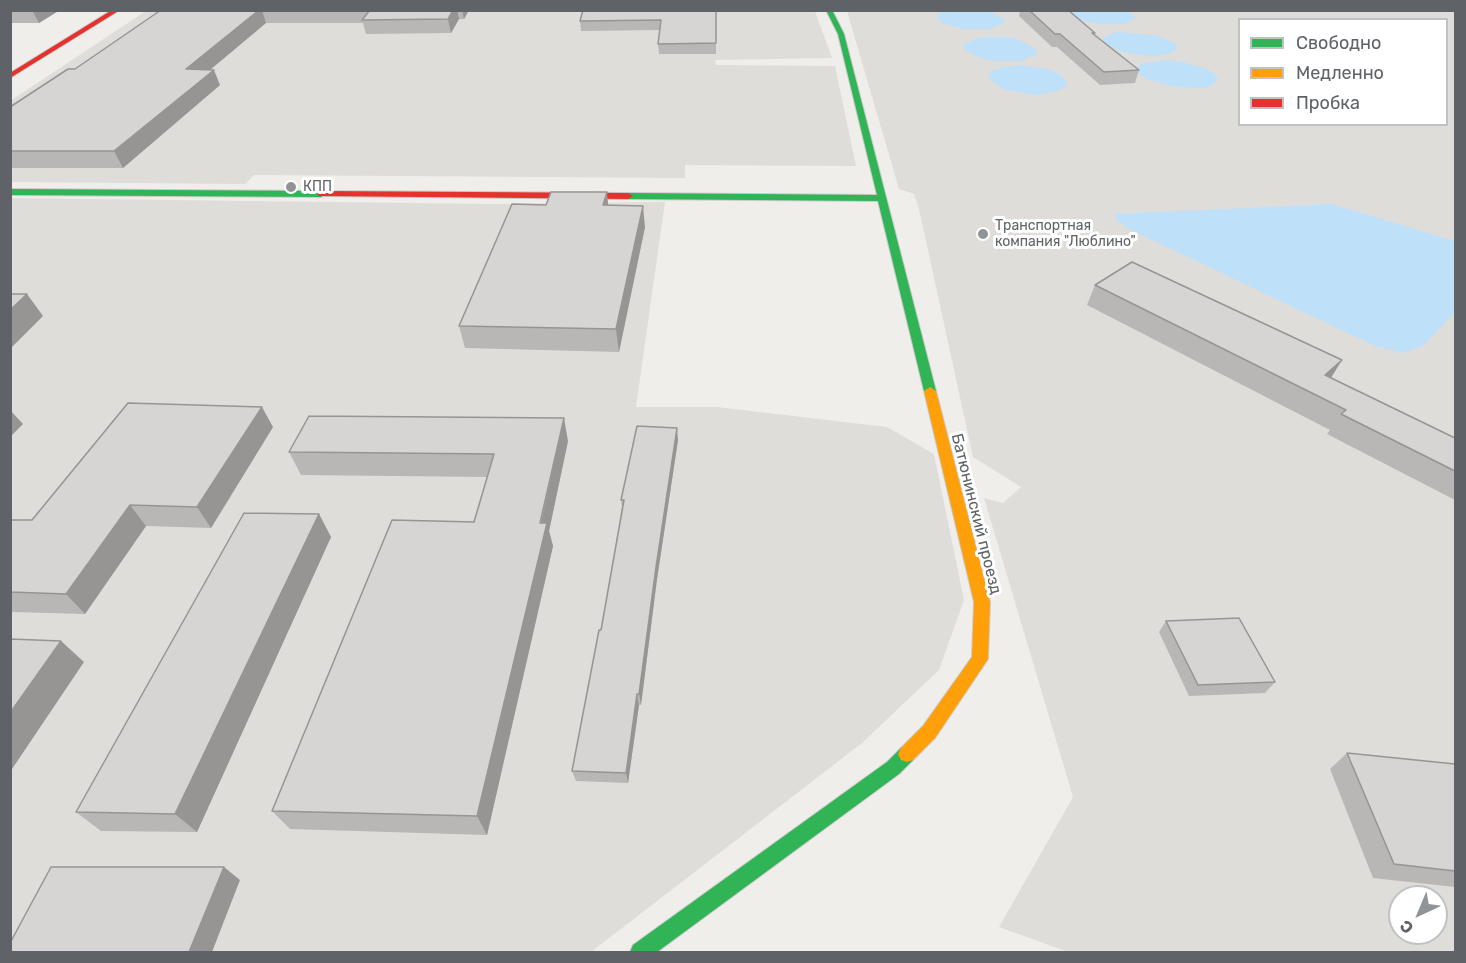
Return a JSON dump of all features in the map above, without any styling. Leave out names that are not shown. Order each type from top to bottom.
[{"type":"street","points":[[10,76],[117,10]]},
{"type":"street","name":"Батюнинский проезд","points":[[640,952],[892,768],[929,732],[980,659],[982,602],[841,34],[829,10]]},
{"type":"street","points":[[10,192],[882,198]]},
{"type":"shaded area","points":[[146,11],[815,11],[832,58],[715,60],[716,65],[835,66],[856,166],[685,165],[685,178],[254,175],[245,184],[11,182],[10,101]]},
{"type":"shaded area","points":[[847,11],[1455,11],[1455,952],[1068,952],[999,927],[1073,797],[984,498],[1003,503],[1021,487],[973,457],[914,194],[899,189]]},
{"type":"shaded area","points":[[10,198],[491,204],[665,202],[636,407],[717,407],[887,427],[934,454],[964,600],[939,670],[862,743],[591,952],[11,952]]},
{"type":"water","points":[[943,11],[990,11],[1004,19],[1004,23],[990,29],[963,29],[942,23],[937,18],[938,14]]},
{"type":"water","points":[[1068,11],[1129,11],[1136,18],[1124,24],[1097,24],[1074,18]]},
{"type":"water","points":[[1116,32],[1156,35],[1175,43],[1177,48],[1164,55],[1151,56],[1122,52],[1104,43],[1102,38]]},
{"type":"water","points":[[980,37],[1007,37],[1020,40],[1036,49],[1037,54],[1021,61],[993,61],[980,58],[964,49],[964,44]]},
{"type":"water","points":[[1164,60],[1179,61],[1207,69],[1215,74],[1218,80],[1205,88],[1175,87],[1146,79],[1139,74],[1137,68],[1141,64]]},
{"type":"water","points":[[1018,65],[1048,69],[1059,74],[1066,80],[1067,85],[1061,90],[1036,95],[1005,90],[989,79],[989,74],[994,69]]},
{"type":"water","points":[[1332,204],[1455,241],[1455,312],[1424,345],[1404,353],[1375,346],[1131,230],[1116,220],[1115,214]]},
{"type":"building","points":[[161,10],[259,10],[186,69],[214,70],[114,151],[10,151],[10,107],[68,69],[75,69]]},
{"type":"building","points":[[370,10],[453,10],[448,19],[362,20]]},
{"type":"building","points":[[583,10],[716,10],[716,43],[658,44],[661,20],[580,21]]},
{"type":"building","points":[[1029,10],[1068,10],[1095,33],[1092,33],[1139,70],[1104,72],[1060,34],[1055,34]]},
{"type":"building","points":[[551,192],[607,192],[603,205],[643,206],[616,329],[459,326],[512,204],[546,205]]},
{"type":"building","points":[[1132,262],[1342,360],[1325,375],[1455,438],[1455,471],[1341,414],[1346,410],[1095,285]]},
{"type":"building","points":[[10,294],[27,294],[10,310]]},
{"type":"building","points":[[128,403],[262,407],[197,507],[130,505],[66,594],[10,592],[10,520],[32,520]]},
{"type":"building","points":[[309,416],[564,418],[540,523],[547,523],[477,816],[272,811],[392,520],[474,522],[494,454],[289,452]]},
{"type":"building","points":[[637,426],[677,428],[626,773],[572,771],[599,630],[601,630],[624,500],[621,500]]},
{"type":"building","points":[[244,513],[319,514],[175,814],[76,812]]},
{"type":"building","points":[[1239,618],[1275,682],[1198,685],[1166,621]]},
{"type":"building","points":[[10,639],[61,641],[10,713]]},
{"type":"building","points":[[1347,753],[1455,764],[1455,871],[1394,864]]},
{"type":"building","points":[[51,867],[224,867],[189,952],[10,952],[10,943]]},
{"type":"traffic: fast","points":[[829,10],[841,34],[930,391]]},
{"type":"traffic: fast","points":[[10,192],[321,194]]},
{"type":"traffic: fast","points":[[628,196],[882,198]]},
{"type":"traffic: fast","points":[[640,952],[893,768],[907,754]]},
{"type":"traffic: slow","points":[[907,754],[929,732],[980,659],[982,602],[930,391]]},
{"type":"traffic: jam","points":[[10,76],[117,10]]},
{"type":"traffic: jam","points":[[321,194],[628,196]]},
{"type":"place","name":"КПП","points":[[291,187]]},
{"type":"place","name":"Транспортная компания \"Люблино\"","points":[[983,234]]}]
